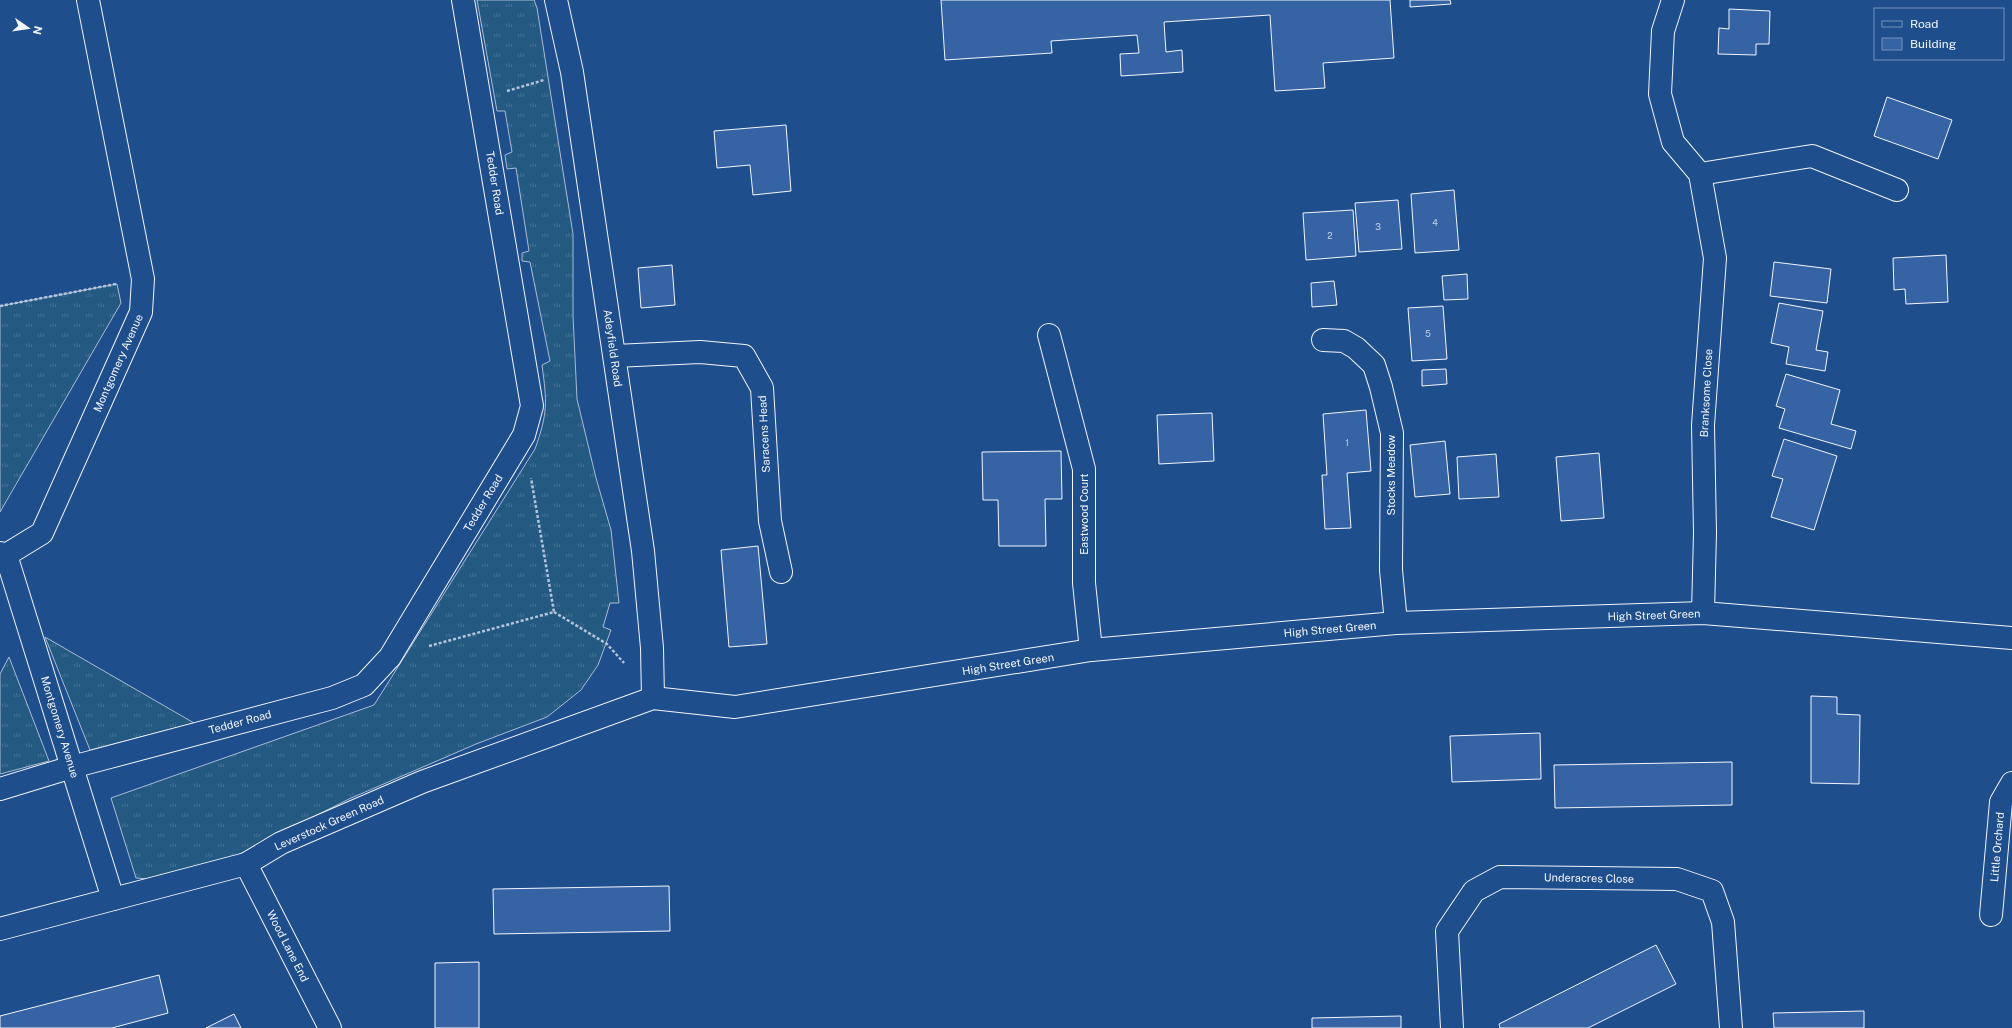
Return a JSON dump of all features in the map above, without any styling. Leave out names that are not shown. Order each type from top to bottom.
[{"type":"street","name":"Montgomery Avenue","points":[[89,0],[143,279],[141,312],[42,533],[3,554],[113,899]]},
{"type":"street","name":"Tedder Road","points":[[0,789],[72,767],[332,698],[364,685],[390,657],[524,435],[532,406],[481,98],[463,0]]},
{"type":"street","name":"Adeyfield Road","points":[[556,0],[572,72],[643,551],[652,648],[653,698]]},
{"type":"street","points":[[1673,0],[1663,31],[1660,94],[1673,142],[1700,174],[1812,156],[1897,190]]},
{"type":"street","name":"Branksome Close","points":[[1700,174],[1715,258],[1702,425],[1705,533],[1703,613]]},
{"type":"street","name":"Eastwood Court","points":[[1049,335],[1084,469],[1084,583],[1091,650]]},
{"type":"street","name":"Stocks Meadow","points":[[1323,340],[1344,341],[1356,348],[1374,365],[1382,387],[1392,433],[1391,570],[1396,623]]},
{"type":"street","name":"Saracens Head","points":[[615,356],[700,352],[744,356],[762,388],[770,521],[781,572]]},
{"type":"street","name":"High Street Green","points":[[653,698],[735,707],[1091,650],[1396,623],[1703,613],[2012,638]]},
{"type":"street","name":"Leverstock Green Road","points":[[0,929],[246,864],[281,843],[422,782],[653,698]]},
{"type":"street","name":"Little Orchard","points":[[1991,915],[2001,802],[2012,783]]},
{"type":"street","name":"Wood Lane End","points":[[246,864],[330,1028]]},
{"type":"street","name":"Underacres Close","points":[[1452,1028],[1447,931],[1474,892],[1500,877],[1677,879],[1712,891],[1723,922],[1731,1028]]},
{"type":"path","points":[[481,98],[572,72]]},
{"type":"path","points":[[0,306],[143,279]]},
{"type":"path","points":[[524,435],[554,612]]},
{"type":"path","points":[[390,657],[554,612],[607,644],[653,698]]},
{"type":"green space","points":[[477,0],[534,0],[537,8],[573,234],[573,316],[577,399],[596,478],[611,530],[619,603],[610,603],[603,627],[611,630],[598,665],[581,690],[547,717],[476,744],[349,799],[234,857],[159,880],[136,878],[111,798],[374,705],[535,449],[542,426],[545,407],[545,389],[542,365],[550,361],[530,262],[522,261],[522,253],[529,251],[516,168],[507,169],[505,155],[512,152],[505,111],[497,111]]},
{"type":"green space","points":[[117,284],[121,303],[0,512],[0,306]]},
{"type":"green space","points":[[45,637],[194,723],[90,750]]},
{"type":"green space","points":[[9,657],[49,761],[0,774],[0,674]]},
{"type":"building","points":[[941,0],[1390,0],[1394,58],[1323,63],[1325,88],[1275,91],[1270,15],[1164,22],[1166,52],[1182,50],[1183,72],[1121,76],[1120,54],[1139,53],[1137,35],[1051,41],[1052,53],[945,60]]},
{"type":"building","points":[[1410,0],[1450,0],[1451,4],[1410,7]]},
{"type":"building","points":[[1729,9],[1770,11],[1769,44],[1756,44],[1756,55],[1718,54],[1719,28],[1729,29]]},
{"type":"building","points":[[1887,97],[1952,120],[1938,159],[1874,136]]},
{"type":"building","points":[[786,125],[791,191],[753,195],[750,165],[717,168],[714,131]]},
{"type":"building","points":[[1454,190],[1459,250],[1415,253],[1411,194]]},
{"type":"building","points":[[1398,200],[1402,249],[1359,252],[1355,203]]},
{"type":"building","points":[[1353,210],[1356,256],[1306,260],[1303,213]]},
{"type":"building","points":[[1946,255],[1948,302],[1906,304],[1905,289],[1894,290],[1893,258]]},
{"type":"building","points":[[1774,262],[1831,269],[1827,303],[1770,296]]},
{"type":"building","points":[[672,265],[675,305],[641,308],[638,268]]},
{"type":"building","points":[[1467,274],[1468,299],[1444,300],[1442,276]]},
{"type":"building","points":[[1334,281],[1337,305],[1312,307],[1311,283]]},
{"type":"building","points":[[1779,303],[1823,311],[1816,350],[1828,352],[1825,371],[1786,364],[1789,347],[1771,343]]},
{"type":"building","points":[[1443,306],[1447,359],[1412,361],[1408,308]]},
{"type":"building","points":[[1446,369],[1447,384],[1422,386],[1422,370]]},
{"type":"building","points":[[1786,374],[1840,390],[1831,424],[1856,431],[1851,449],[1779,428],[1785,409],[1776,406]]},
{"type":"building","points":[[1366,410],[1371,471],[1347,473],[1351,528],[1325,529],[1322,475],[1327,475],[1323,414]]},
{"type":"building","points":[[1212,413],[1214,461],[1159,464],[1157,415]]},
{"type":"building","points":[[1784,439],[1837,456],[1814,530],[1771,517],[1783,479],[1772,476]]},
{"type":"building","points":[[1445,441],[1450,494],[1415,497],[1410,445]]},
{"type":"building","points":[[1061,451],[1062,499],[1045,499],[1046,546],[999,546],[998,500],[983,500],[982,452]]},
{"type":"building","points":[[1599,453],[1604,518],[1561,521],[1556,457]]},
{"type":"building","points":[[1496,454],[1499,497],[1459,499],[1457,457]]},
{"type":"building","points":[[758,546],[767,644],[729,647],[721,550]]},
{"type":"building","points":[[1811,696],[1837,697],[1837,714],[1860,715],[1859,784],[1811,783]]},
{"type":"building","points":[[1540,733],[1541,779],[1452,782],[1450,736]]},
{"type":"building","points":[[1732,762],[1732,805],[1555,808],[1554,765]]},
{"type":"building","points":[[669,886],[670,931],[494,934],[493,889]]},
{"type":"building","points":[[1656,945],[1676,984],[1588,1028],[1500,1028],[1499,1024]]},
{"type":"building","points":[[479,962],[479,1028],[435,1028],[435,963]]},
{"type":"building","points":[[159,975],[168,1013],[112,1028],[0,1028],[0,1016]]},
{"type":"building","points":[[1864,1011],[1864,1028],[1774,1028],[1773,1013]]},
{"type":"building","points":[[234,1014],[241,1028],[206,1028]]},
{"type":"building","points":[[1401,1016],[1401,1028],[1312,1028],[1312,1018]]}]
